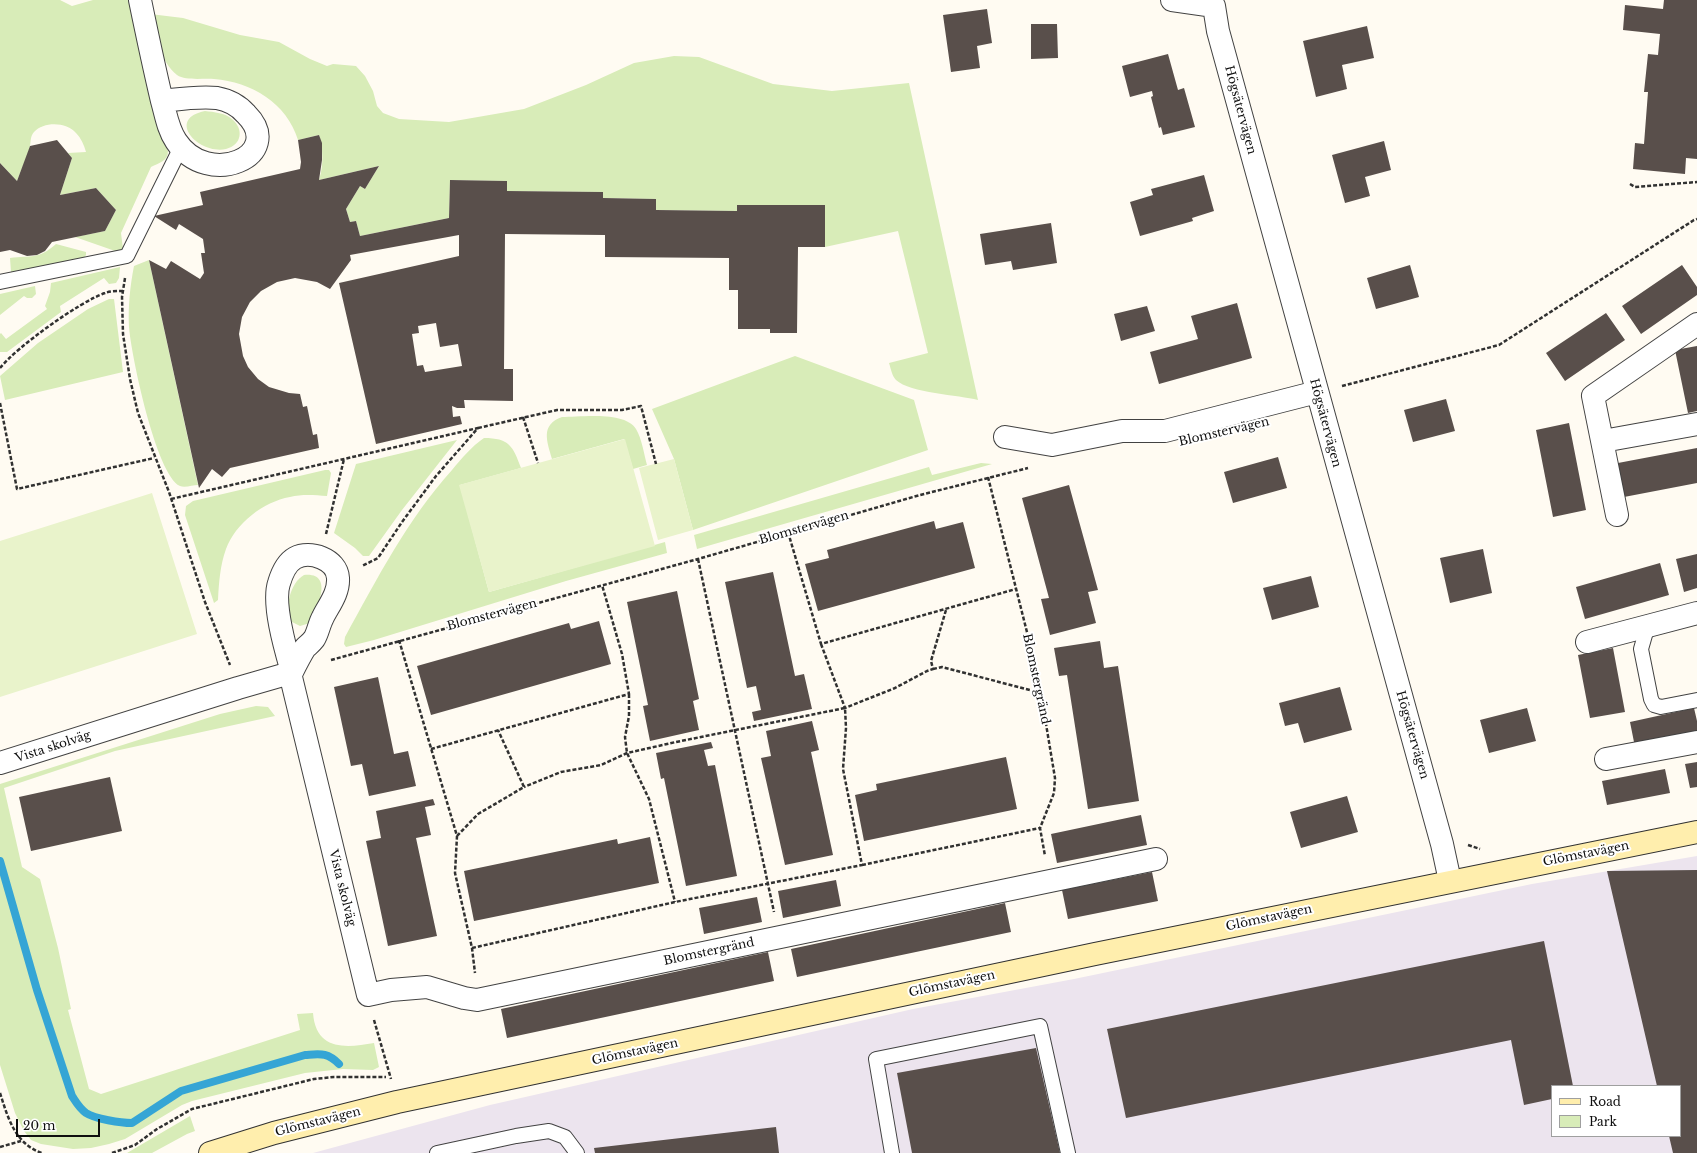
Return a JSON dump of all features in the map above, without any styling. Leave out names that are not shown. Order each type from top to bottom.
[{"type":"main road","name":"Glömstavägen","points":[[210,1153],[274,1132],[397,1102],[1087,956],[1697,832]]},
{"type":"street","points":[[140,0],[162,101],[171,132],[180,147],[186,154],[205,163],[226,165],[246,158],[252,152],[256,144],[257,136],[255,127],[250,118],[242,109],[230,102],[218,98],[162,101]]},
{"type":"street","name":"Högsätervägen","points":[[1172,0],[1216,3],[1220,39],[1442,844],[1450,881]]},
{"type":"street","points":[[1617,515],[1593,396],[1697,324]]},
{"type":"street","name":"Blomstervägen","points":[[1005,437],[1052,445],[1122,431],[1165,431],[1317,392]]},
{"type":"street","points":[[1603,441],[1697,424]]},
{"type":"street","name":"Vista skolväg","points":[[338,578],[336,570],[324,559],[317,556],[300,556],[286,566],[278,584],[278,602],[285,647],[368,995]]},
{"type":"street","points":[[291,673],[306,648],[314,639],[323,617],[333,601],[338,578]]},
{"type":"street","points":[[1587,642],[1697,613]]},
{"type":"street","name":"Vista skolväg","points":[[0,764],[238,688],[291,673]]},
{"type":"street","points":[[1606,759],[1697,742]]},
{"type":"street","name":"Blomstergränd","points":[[368,995],[391,990],[427,987],[464,998],[477,1000],[1156,859]]},
{"type":"lane","points":[[0,282],[126,256],[180,147]]},
{"type":"lane","points":[[1649,626],[1645,635],[1642,649],[1651,699],[1654,705],[1661,707],[1697,700]]},
{"type":"lane","points":[[892,1153],[876,1059],[1040,1026],[1068,1153]]},
{"type":"lane","points":[[436,1153],[516,1136],[549,1131],[565,1137],[577,1153]]},
{"type":"path","points":[[1630,184],[1635,187],[1697,182]]},
{"type":"path","points":[[1317,392],[1499,345],[1697,219]]},
{"type":"path","points":[[126,256],[127,264],[123,291],[123,334],[130,379],[138,413],[154,458],[172,499],[205,602],[238,688]]},
{"type":"path","points":[[0,368],[26,344],[73,310],[105,293],[123,291]]},
{"type":"path","points":[[0,403],[17,489],[154,458]]},
{"type":"path","points":[[172,499],[344,458],[558,410],[622,410],[641,406],[656,464]]},
{"type":"path","points":[[523,418],[538,463]]},
{"type":"path","points":[[338,578],[378,558],[436,476],[478,428]]},
{"type":"path","points":[[325,538],[344,458]]},
{"type":"path","name":"Blomstervägen","points":[[329,660],[602,584],[698,559],[788,532],[988,477],[1032,467]]},
{"type":"path","name":"Blomstergränd","points":[[988,477],[1041,693],[1055,778],[1054,792],[1040,828]]},
{"type":"path","points":[[788,532],[821,644],[845,708],[846,728],[843,769],[862,865]]},
{"type":"path","points":[[698,559],[736,731],[779,938]]},
{"type":"path","points":[[602,584],[622,654],[629,694],[629,716],[625,738],[627,753],[649,799],[675,902]]},
{"type":"path","points":[[821,644],[946,610],[1016,589]]},
{"type":"path","points":[[932,669],[931,660],[946,610]]},
{"type":"path","points":[[398,640],[457,836],[455,873],[472,948],[477,1000]]},
{"type":"path","points":[[457,836],[478,814],[524,787],[561,772],[601,764],[627,753],[845,708],[894,688],[932,669],[942,667],[1041,693]]},
{"type":"path","points":[[431,749],[629,694]]},
{"type":"path","points":[[498,730],[524,787]]},
{"type":"path","points":[[472,948],[675,902],[1040,828],[1049,880]]},
{"type":"path","points":[[368,995],[397,1102]]},
{"type":"path","points":[[0,1093],[13,1129],[21,1141],[32,1150],[42,1153]]},
{"type":"path","points":[[0,1147],[21,1141]]},
{"type":"shaded area","points":[[1697,856],[1697,1153],[313,1153],[490,1105],[913,1009],[1074,979],[1532,884]]},
{"type":"green space","points":[[0,0],[60,0],[72,6],[93,0],[130,0],[156,123],[168,154],[160,163],[151,167],[121,233],[123,249],[118,252],[75,237],[105,231],[116,210],[96,188],[60,195],[72,158],[68,153],[86,152],[81,139],[72,129],[55,124],[38,128],[31,137],[30,146],[17,181],[0,163]]},
{"type":"green space","points":[[150,14],[183,18],[240,35],[279,42],[310,59],[327,66],[333,64],[356,66],[365,76],[373,91],[377,106],[383,113],[399,119],[449,122],[524,109],[586,85],[634,63],[674,56],[699,57],[773,84],[832,91],[909,83],[978,400],[912,388],[896,380],[892,372],[889,363],[928,353],[898,231],[825,247],[825,205],[737,205],[737,211],[656,210],[655,199],[603,198],[603,192],[507,191],[507,181],[450,180],[449,218],[360,236],[356,221],[350,222],[346,209],[360,186],[365,189],[379,166],[319,180],[322,169],[322,157],[319,135],[298,140],[293,127],[285,115],[276,105],[254,90],[228,81],[214,79],[190,79],[177,75],[162,55]]},
{"type":"green space","points":[[205,111],[226,115],[236,123],[240,136],[235,144],[226,149],[206,147],[197,142],[190,135],[187,128],[188,121],[193,115]]},
{"type":"green space","points":[[56,244],[86,252],[86,255],[84,258],[11,272],[10,258],[39,255]]},
{"type":"green space","points":[[149,260],[198,485],[187,487],[180,486],[171,477],[162,460],[146,412],[134,362],[129,327],[131,281],[134,266]]},
{"type":"green space","points":[[120,267],[119,278],[116,283],[109,284],[104,278],[60,306],[61,312],[7,352],[0,352],[1,333],[6,339],[47,309],[45,306],[50,292],[51,283]]},
{"type":"green space","points":[[35,286],[36,294],[32,298],[27,298],[24,296],[0,315],[0,294]]},
{"type":"green space","points":[[109,299],[114,299],[123,372],[5,400],[0,376],[38,343],[88,309]]},
{"type":"green space","points":[[795,356],[914,400],[928,450],[693,530],[674,459],[652,409]]},
{"type":"green space","points":[[602,416],[613,417],[630,423],[636,429],[640,437],[647,465],[633,469],[624,439],[552,459],[547,440],[548,429],[550,424],[562,417]]},
{"type":"green space","points":[[484,438],[492,438],[505,442],[509,445],[521,468],[460,485],[489,592],[665,542],[667,553],[566,581],[374,640],[346,647],[344,644],[345,637],[381,572],[407,530],[436,489],[467,453]]},
{"type":"green space","points":[[625,439],[655,546],[489,592],[459,485]]},
{"type":"green space","points":[[457,440],[402,510],[369,556],[363,556],[355,548],[334,533],[356,464]]},
{"type":"green space","points":[[674,459],[693,530],[658,540],[639,468]]},
{"type":"green space","points":[[981,463],[992,464],[697,549],[694,535],[929,467],[932,475]]},
{"type":"green space","points":[[329,470],[331,473],[327,496],[299,495],[280,500],[252,515],[236,531],[224,555],[220,574],[218,600],[214,603],[185,515],[186,506],[193,501]]},
{"type":"green space","points":[[152,493],[197,634],[0,697],[0,541]]},
{"type":"green space","points":[[304,575],[313,576],[319,579],[321,593],[310,623],[300,626],[292,622],[289,603],[295,584]]},
{"type":"green space","points":[[256,706],[268,707],[275,716],[115,751],[4,788],[22,867],[40,879],[58,948],[71,1009],[68,1010],[89,1089],[101,1094],[300,1030],[297,1014],[313,1013],[315,1025],[326,1041],[343,1046],[374,1043],[379,1067],[373,1070],[343,1069],[305,1073],[192,1101],[182,1105],[125,1139],[91,1148],[73,1149],[41,1144],[31,1140],[24,1131],[15,1113],[0,1065],[0,784],[220,714]]},
{"type":"green space","points":[[190,1116],[195,1131],[152,1153],[127,1153]]},
{"type":"building","points":[[1664,0],[1697,0],[1697,159],[1686,158],[1685,174],[1633,169],[1635,143],[1644,144],[1648,92],[1644,92],[1648,54],[1658,55],[1660,34],[1623,30],[1625,5],[1663,9]]},
{"type":"building","points":[[987,9],[992,43],[977,46],[980,68],[951,72],[943,15]]},
{"type":"building","points":[[1031,24],[1057,24],[1058,58],[1031,59]]},
{"type":"building","points":[[1367,26],[1374,58],[1342,65],[1347,89],[1316,97],[1303,41]]},
{"type":"building","points":[[1168,54],[1178,90],[1184,88],[1195,127],[1163,135],[1161,127],[1159,128],[1151,97],[1153,96],[1152,91],[1130,97],[1122,66]]},
{"type":"building","points":[[319,135],[322,143],[322,160],[319,180],[379,166],[365,189],[360,186],[346,209],[350,222],[356,221],[360,236],[449,218],[450,180],[507,181],[507,191],[603,192],[603,198],[656,199],[656,210],[737,211],[737,205],[825,205],[825,247],[798,247],[797,333],[770,333],[770,329],[738,329],[738,290],[729,290],[729,258],[605,257],[605,235],[505,234],[504,369],[513,369],[513,401],[464,400],[465,408],[457,408],[452,406],[453,417],[460,416],[462,424],[376,444],[339,283],[459,256],[459,235],[350,255],[351,260],[330,289],[317,282],[295,278],[277,282],[261,291],[250,302],[242,317],[239,334],[243,356],[248,367],[258,379],[269,387],[289,393],[300,394],[303,407],[307,406],[313,435],[317,434],[319,448],[230,468],[222,477],[212,469],[199,488],[149,260],[166,269],[171,261],[200,279],[204,273],[201,253],[205,253],[203,239],[179,224],[176,230],[154,216],[203,205],[200,192],[300,169],[301,162],[298,140]],"holes":[[[436,323],[440,347],[458,344],[462,366],[425,372],[423,365],[417,366],[412,334],[419,333],[418,326]]]},
{"type":"building","points":[[57,140],[72,158],[60,195],[96,188],[116,210],[105,231],[52,242],[45,251],[37,255],[27,256],[10,250],[0,252],[0,163],[17,181],[30,146]]},
{"type":"building","points":[[1384,141],[1391,170],[1365,177],[1370,196],[1345,203],[1332,155]]},
{"type":"building","points":[[1204,175],[1214,211],[1192,218],[1193,221],[1140,236],[1130,202],[1153,195],[1151,189]]},
{"type":"building","points":[[1051,223],[1057,263],[1013,270],[1011,261],[985,265],[980,234]]},
{"type":"building","points":[[1410,265],[1419,297],[1376,309],[1367,278]]},
{"type":"building","points":[[1682,265],[1697,287],[1697,295],[1641,334],[1622,306]]},
{"type":"building","points":[[1237,303],[1252,358],[1159,384],[1150,352],[1198,339],[1191,316]]},
{"type":"building","points":[[1147,306],[1155,331],[1121,341],[1114,314]]},
{"type":"building","points":[[1606,313],[1625,340],[1565,381],[1546,353]]},
{"type":"building","points":[[1697,346],[1697,411],[1688,413],[1675,350]]},
{"type":"building","points":[[1446,399],[1455,431],[1413,442],[1404,410]]},
{"type":"building","points":[[1569,423],[1586,510],[1553,517],[1536,430]]},
{"type":"building","points":[[1697,448],[1697,483],[1624,497],[1618,463]]},
{"type":"building","points":[[1278,457],[1287,488],[1233,503],[1224,472]]},
{"type":"building","points":[[1069,485],[1098,590],[1088,592],[1096,623],[1050,635],[1041,599],[1049,598],[1022,498]]},
{"type":"building","points":[[934,521],[936,529],[963,522],[975,568],[818,611],[805,564],[829,558],[827,550]]},
{"type":"building","points":[[1483,549],[1492,593],[1450,603],[1440,558]]},
{"type":"building","points":[[1697,554],[1697,588],[1684,592],[1676,559]]},
{"type":"building","points":[[1660,563],[1669,595],[1585,619],[1576,587]]},
{"type":"building","points":[[773,572],[795,676],[804,674],[812,709],[754,721],[752,712],[761,710],[756,686],[747,688],[725,582]]},
{"type":"building","points":[[1311,576],[1319,607],[1272,620],[1263,588]]},
{"type":"building","points":[[677,591],[699,699],[693,701],[699,730],[650,741],[643,706],[648,705],[627,602]]},
{"type":"building","points":[[599,621],[611,664],[431,715],[417,666],[569,623],[571,629]]},
{"type":"building","points":[[1100,641],[1104,668],[1118,666],[1139,801],[1088,809],[1067,675],[1059,676],[1054,648]]},
{"type":"building","points":[[1613,648],[1625,712],[1590,718],[1578,655]]},
{"type":"building","points":[[378,677],[394,754],[408,751],[416,786],[369,796],[362,764],[351,766],[334,687]]},
{"type":"building","points":[[1340,687],[1352,730],[1304,743],[1298,723],[1285,726],[1279,703]]},
{"type":"building","points":[[1527,708],[1536,741],[1489,753],[1480,720]]},
{"type":"building","points":[[1694,708],[1697,721],[1697,734],[1635,747],[1630,722]]},
{"type":"building","points":[[812,721],[819,750],[811,752],[833,855],[785,865],[761,758],[771,756],[766,731]]},
{"type":"building","points":[[711,742],[713,748],[704,750],[708,766],[715,765],[737,876],[686,886],[664,778],[661,779],[656,753]]},
{"type":"building","points":[[1006,757],[1017,809],[864,841],[855,795],[877,790],[876,784]]},
{"type":"building","points":[[1697,762],[1697,787],[1690,788],[1685,764]]},
{"type":"building","points":[[1665,769],[1670,793],[1607,805],[1602,781]]},
{"type":"building","points":[[110,777],[122,831],[31,851],[19,797]]},
{"type":"building","points":[[1347,796],[1358,832],[1301,848],[1290,812]]},
{"type":"building","points":[[433,799],[435,805],[425,807],[431,835],[416,838],[437,936],[388,946],[366,841],[381,838],[376,811]]},
{"type":"building","points":[[1141,815],[1147,845],[1057,863],[1051,834]]},
{"type":"building","points":[[650,837],[659,883],[474,921],[464,871],[617,839],[618,844]]},
{"type":"building","points":[[1697,870],[1697,1153],[1673,1153],[1669,1137],[1681,1137],[1681,1085],[1657,1085],[1607,871]]},
{"type":"building","points":[[1152,872],[1158,901],[1068,919],[1062,890]]},
{"type":"building","points":[[836,880],[841,906],[783,918],[778,891]]},
{"type":"building","points":[[757,897],[762,922],[704,934],[699,908]]},
{"type":"building","points":[[1005,903],[1011,932],[797,977],[791,949]]},
{"type":"building","points":[[1544,941],[1573,1085],[1551,1085],[1551,1099],[1524,1105],[1511,1040],[1126,1118],[1107,1029]]},
{"type":"building","points":[[768,952],[774,981],[507,1038],[501,1009]]},
{"type":"building","points":[[1036,1048],[1060,1153],[912,1153],[897,1073]]},
{"type":"building","points":[[776,1127],[779,1153],[595,1153],[594,1148]]},
{"type":"waterway","points":[[0,861],[37,990],[72,1096],[86,1113],[108,1120],[132,1123],[181,1091],[305,1055],[319,1054],[331,1057],[339,1064]]}]
